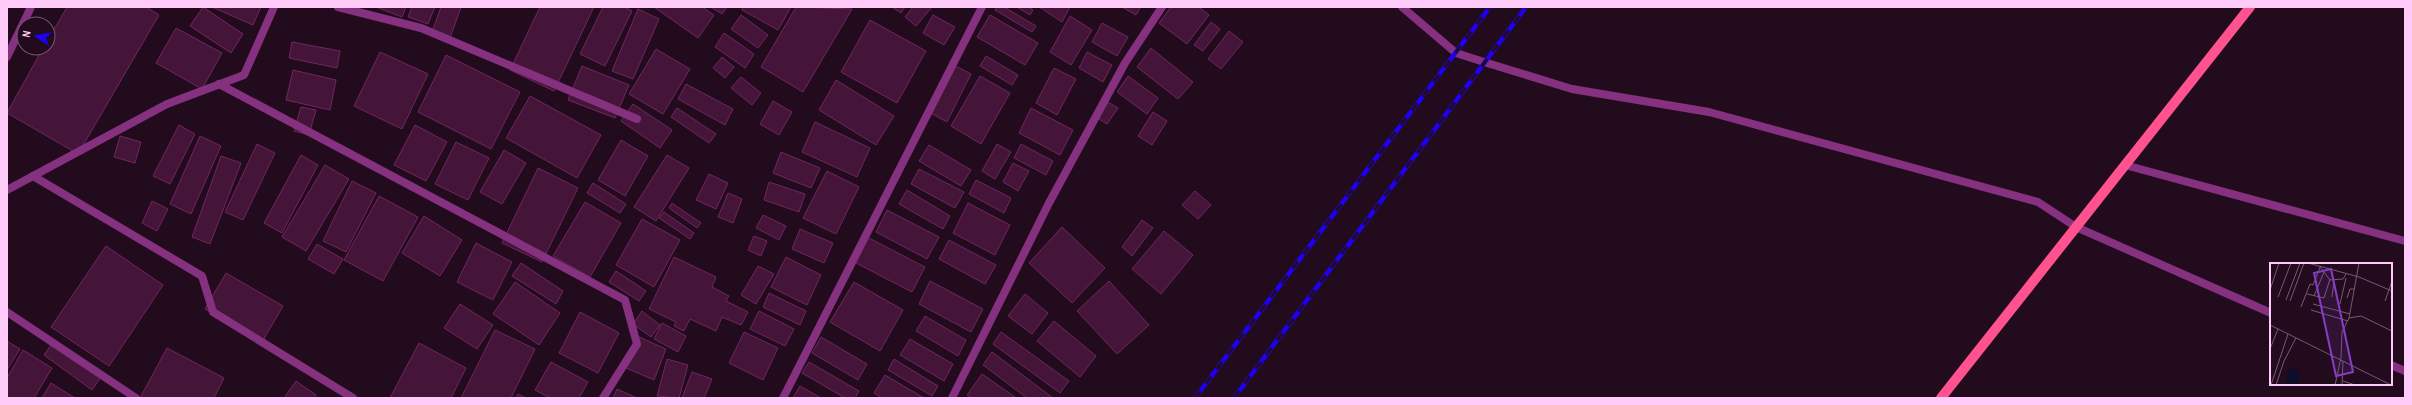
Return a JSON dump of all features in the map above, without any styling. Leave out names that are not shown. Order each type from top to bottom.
[{"type":"main road","points":[[1941,398],[2250,7]]},
{"type":"street","points":[[7,57],[31,7]]},
{"type":"street","points":[[7,190],[168,104],[244,75],[274,7]]},
{"type":"street","points":[[338,7],[421,28],[637,119]]},
{"type":"street","points":[[783,398],[982,7]]},
{"type":"street","points":[[952,398],[1049,203],[1125,63],[1162,7]]},
{"type":"street","points":[[1402,7],[1456,53],[1572,89],[1709,112],[2038,202],[2076,227],[2270,312]]},
{"type":"street","points":[[219,84],[625,300],[637,344],[603,398]]},
{"type":"street","points":[[2125,165],[2405,241]]},
{"type":"street","points":[[33,176],[202,276],[213,312],[353,398]]},
{"type":"street","points":[[7,312],[136,398]]},
{"type":"street","points":[[2392,365],[2405,371]]},
{"type":"building","points":[[67,7],[146,7],[159,15],[78,154],[7,113],[39,56],[56,56],[56,26]]},
{"type":"building","points":[[203,7],[243,34],[231,53],[190,26]]},
{"type":"building","points":[[212,7],[261,7],[253,25]]},
{"type":"building","points":[[376,7],[406,7],[402,17]]},
{"type":"building","points":[[412,7],[435,7],[428,24],[408,17]]},
{"type":"building","points":[[441,7],[461,7],[450,38],[432,32]]},
{"type":"building","points":[[540,7],[594,7],[554,91],[510,70]]},
{"type":"building","points":[[603,7],[624,7],[632,11],[605,66],[580,54]]},
{"type":"building","points":[[654,7],[702,7],[714,15],[698,38]]},
{"type":"building","points":[[711,7],[727,7],[722,14]]},
{"type":"building","points":[[743,7],[791,7],[778,30],[742,10]]},
{"type":"building","points":[[796,7],[852,9],[803,92],[761,67]]},
{"type":"building","points":[[892,7],[905,7],[901,13]]},
{"type":"building","points":[[913,7],[932,7],[916,26],[905,17]]},
{"type":"building","points":[[997,7],[1004,7],[1036,26],[1032,32],[995,10]]},
{"type":"building","points":[[1017,7],[1028,7],[1033,10],[1030,15]]},
{"type":"building","points":[[1039,7],[1070,7],[1062,22]]},
{"type":"building","points":[[1122,7],[1138,7],[1140,8],[1136,15]]},
{"type":"building","points":[[1171,7],[1199,7],[1209,15],[1187,44],[1159,23]]},
{"type":"building","points":[[638,9],[659,19],[633,79],[612,71]]},
{"type":"building","points":[[741,15],[768,35],[758,48],[731,29]]},
{"type":"building","points":[[933,15],[955,27],[944,45],[923,33]]},
{"type":"building","points":[[990,15],[1038,43],[1025,65],[977,37]]},
{"type":"building","points":[[1070,16],[1092,30],[1071,65],[1050,52]]},
{"type":"building","points":[[870,20],[926,51],[897,103],[841,72]]},
{"type":"building","points":[[1211,22],[1220,29],[1203,51],[1194,45]]},
{"type":"building","points":[[1102,23],[1128,37],[1117,56],[1092,42]]},
{"type":"building","points":[[176,28],[222,53],[202,89],[156,63]]},
{"type":"building","points":[[1229,31],[1243,42],[1221,69],[1208,59]]},
{"type":"building","points":[[724,33],[754,54],[745,68],[715,47]]},
{"type":"building","points":[[292,42],[340,51],[337,68],[289,58]]},
{"type":"building","points":[[1151,48],[1193,82],[1178,99],[1137,67]]},
{"type":"building","points":[[656,49],[690,69],[663,114],[629,94]]},
{"type":"building","points":[[380,52],[428,74],[402,129],[354,106]]},
{"type":"building","points":[[1087,52],[1112,65],[1103,82],[1079,68]]},
{"type":"building","points":[[446,55],[520,92],[491,149],[418,112]]},
{"type":"building","points":[[986,56],[1018,75],[1012,85],[980,66]]},
{"type":"building","points":[[722,57],[734,67],[725,78],[713,68]]},
{"type":"building","points":[[952,64],[971,74],[947,122],[927,111]]},
{"type":"building","points":[[582,66],[629,85],[615,118],[568,100]]},
{"type":"building","points":[[1054,68],[1076,79],[1057,115],[1036,103]]},
{"type":"building","points":[[293,70],[336,80],[330,110],[286,100]]},
{"type":"building","points":[[980,76],[1010,93],[981,144],[951,126]]},
{"type":"building","points":[[1128,76],[1158,98],[1147,114],[1117,92]]},
{"type":"building","points":[[741,77],[761,93],[752,105],[731,88]]},
{"type":"building","points":[[836,80],[894,116],[876,145],[819,110]]},
{"type":"building","points":[[686,84],[733,109],[725,125],[678,99]]},
{"type":"building","points":[[530,96],[601,135],[577,178],[506,138]]},
{"type":"building","points":[[773,101],[792,112],[779,135],[760,124]]},
{"type":"building","points":[[1108,102],[1118,108],[1107,124],[1097,118]]},
{"type":"building","points":[[633,104],[672,130],[660,148],[621,121]]},
{"type":"building","points":[[301,107],[316,110],[309,135],[294,131]]},
{"type":"building","points":[[677,108],[716,134],[709,143],[671,117]]},
{"type":"building","points":[[1031,108],[1073,130],[1060,155],[1019,133]]},
{"type":"building","points":[[1153,112],[1167,121],[1152,145],[1138,136]]},
{"type":"building","points":[[815,122],[870,148],[857,177],[802,152]]},
{"type":"building","points":[[179,125],[195,134],[170,184],[153,176]]},
{"type":"building","points":[[415,125],[447,142],[426,181],[394,165]]},
{"type":"building","points":[[120,136],[141,142],[135,163],[114,157]]},
{"type":"building","points":[[200,136],[221,146],[191,214],[170,204]]},
{"type":"building","points":[[621,140],[648,156],[625,196],[598,180]]},
{"type":"building","points":[[456,142],[489,158],[468,200],[435,184]]},
{"type":"building","points":[[257,144],[275,153],[243,220],[225,212]]},
{"type":"building","points":[[997,144],[1011,152],[995,179],[982,171]]},
{"type":"building","points":[[1021,144],[1053,161],[1046,175],[1014,158]]},
{"type":"building","points":[[929,145],[971,170],[961,186],[919,161]]},
{"type":"building","points":[[504,150],[526,163],[502,204],[480,192]]},
{"type":"building","points":[[781,152],[820,168],[811,188],[773,173]]},
{"type":"building","points":[[301,155],[318,165],[282,233],[264,223]]},
{"type":"building","points":[[667,155],[689,168],[656,221],[634,207]]},
{"type":"building","points":[[221,156],[241,163],[210,244],[192,237]]},
{"type":"building","points":[[1013,163],[1029,171],[1018,191],[1003,182]]},
{"type":"building","points":[[325,165],[349,179],[306,251],[282,237]]},
{"type":"building","points":[[538,168],[578,188],[542,262],[502,243]]},
{"type":"building","points":[[919,169],[964,192],[955,208],[911,184]]},
{"type":"building","points":[[827,171],[859,187],[836,234],[803,218]]},
{"type":"building","points":[[709,174],[728,183],[716,209],[696,200]]},
{"type":"building","points":[[976,180],[1011,198],[1004,213],[969,194]]},
{"type":"building","points":[[352,181],[376,193],[346,252],[323,241]]},
{"type":"building","points":[[769,182],[805,194],[799,212],[764,200]]},
{"type":"building","points":[[593,183],[626,204],[620,213],[587,193]]},
{"type":"building","points":[[907,190],[950,216],[943,229],[899,204]]},
{"type":"building","points":[[1195,191],[1211,205],[1198,219],[1182,205]]},
{"type":"building","points":[[728,193],[742,199],[733,223],[718,217]]},
{"type":"building","points":[[379,196],[418,217],[383,281],[344,260]]},
{"type":"building","points":[[152,201],[168,209],[157,231],[142,223]]},
{"type":"building","points":[[585,202],[621,223],[590,277],[553,256]]},
{"type":"building","points":[[672,203],[701,223],[697,228],[669,208]]},
{"type":"building","points":[[968,203],[1010,225],[995,255],[953,233]]},
{"type":"building","points":[[887,210],[939,237],[927,259],[876,232]]},
{"type":"building","points":[[664,212],[694,233],[690,239],[659,218]]},
{"type":"building","points":[[763,215],[786,226],[779,240],[756,228]]},
{"type":"building","points":[[424,216],[462,240],[440,276],[402,253]]},
{"type":"building","points":[[642,219],[680,240],[654,287],[616,265]]},
{"type":"building","points":[[1142,220],[1153,228],[1132,256],[1122,247]]},
{"type":"building","points":[[1062,227],[1105,268],[1072,303],[1029,263]]},
{"type":"building","points":[[800,229],[833,243],[824,263],[792,249]]},
{"type":"building","points":[[1164,231],[1193,255],[1161,294],[1132,269]]},
{"type":"building","points":[[754,236],[767,241],[761,256],[748,250]]},
{"type":"building","points":[[867,237],[925,267],[912,292],[854,262]]},
{"type":"building","points":[[949,240],[996,265],[985,284],[939,259]]},
{"type":"building","points":[[476,243],[512,262],[493,300],[457,282]]},
{"type":"building","points":[[317,244],[343,259],[334,274],[308,259]]},
{"type":"building","points":[[106,246],[163,285],[109,366],[51,327]]},
{"type":"building","points":[[674,257],[716,277],[712,287],[729,296],[726,301],[748,312],[741,325],[722,317],[716,331],[690,319],[684,331],[674,326],[676,322],[649,309]]},
{"type":"building","points":[[786,257],[821,275],[807,305],[771,287]]},
{"type":"building","points":[[521,263],[563,291],[556,304],[512,276]]},
{"type":"building","points":[[758,266],[774,274],[756,304],[741,295]]},
{"type":"building","points":[[616,271],[646,291],[639,301],[609,282]]},
{"type":"building","points":[[226,273],[283,306],[262,342],[205,309]]},
{"type":"building","points":[[930,281],[983,309],[971,332],[919,304]]},
{"type":"building","points":[[1109,281],[1149,325],[1117,354],[1077,311]]},
{"type":"building","points":[[515,282],[560,313],[539,345],[493,314]]},
{"type":"building","points":[[854,282],[903,310],[880,351],[830,322]]},
{"type":"building","points":[[769,293],[806,311],[800,325],[763,307]]},
{"type":"building","points":[[1025,294],[1048,313],[1032,334],[1008,316]]},
{"type":"building","points":[[460,304],[493,325],[477,349],[444,328]]},
{"type":"building","points":[[642,311],[660,325],[651,337],[633,324]]},
{"type":"building","points":[[759,311],[794,329],[785,346],[750,329]]},
{"type":"building","points":[[580,312],[619,333],[598,373],[559,353]]},
{"type":"building","points":[[925,316],[966,340],[958,356],[916,331]]},
{"type":"building","points":[[1054,321],[1096,356],[1080,377],[1037,341]]},
{"type":"building","points":[[662,323],[686,336],[678,352],[654,339]]},
{"type":"building","points":[[495,330],[535,349],[511,398],[461,398]]},
{"type":"building","points":[[744,332],[778,348],[763,380],[729,363]]},
{"type":"building","points":[[1001,332],[1069,381],[1060,393],[993,344]]},
{"type":"building","points":[[637,336],[666,349],[654,380],[624,367]]},
{"type":"building","points":[[821,337],[867,364],[858,380],[812,353]]},
{"type":"building","points":[[910,339],[953,364],[944,381],[900,355]]},
{"type":"building","points":[[7,341],[20,349],[7,370]]},
{"type":"building","points":[[53,342],[101,377],[92,390],[44,355]]},
{"type":"building","points":[[419,343],[466,368],[451,398],[390,398]]},
{"type":"building","points":[[167,348],[224,378],[214,398],[140,398]]},
{"type":"building","points":[[23,350],[52,368],[34,398],[7,398],[7,378]]},
{"type":"building","points":[[992,352],[1053,398],[1027,398],[983,365]]},
{"type":"building","points":[[667,359],[688,365],[679,398],[657,396]]},
{"type":"building","points":[[894,359],[938,386],[932,396],[888,370]]},
{"type":"building","points":[[551,362],[588,382],[579,398],[550,398],[535,390]]},
{"type":"building","points":[[809,362],[859,391],[855,398],[845,398],[802,373]]},
{"type":"building","points":[[692,372],[712,379],[704,398],[682,398]]},
{"type":"building","points":[[982,374],[1015,397],[972,398],[967,395]]},
{"type":"building","points":[[885,375],[924,398],[882,398],[874,393]]},
{"type":"building","points":[[296,381],[316,395],[314,398],[284,398]]},
{"type":"building","points":[[51,383],[75,398],[42,398]]},
{"type":"building","points":[[800,386],[821,398],[793,398]]},
{"type":"building","points":[[617,389],[637,398],[613,398]]},
{"type":"building","points":[[518,394],[526,398],[516,398]]},
{"type":"railway","points":[[1195,398],[1490,7]]},
{"type":"railway","points":[[1234,398],[1526,7]]}]
